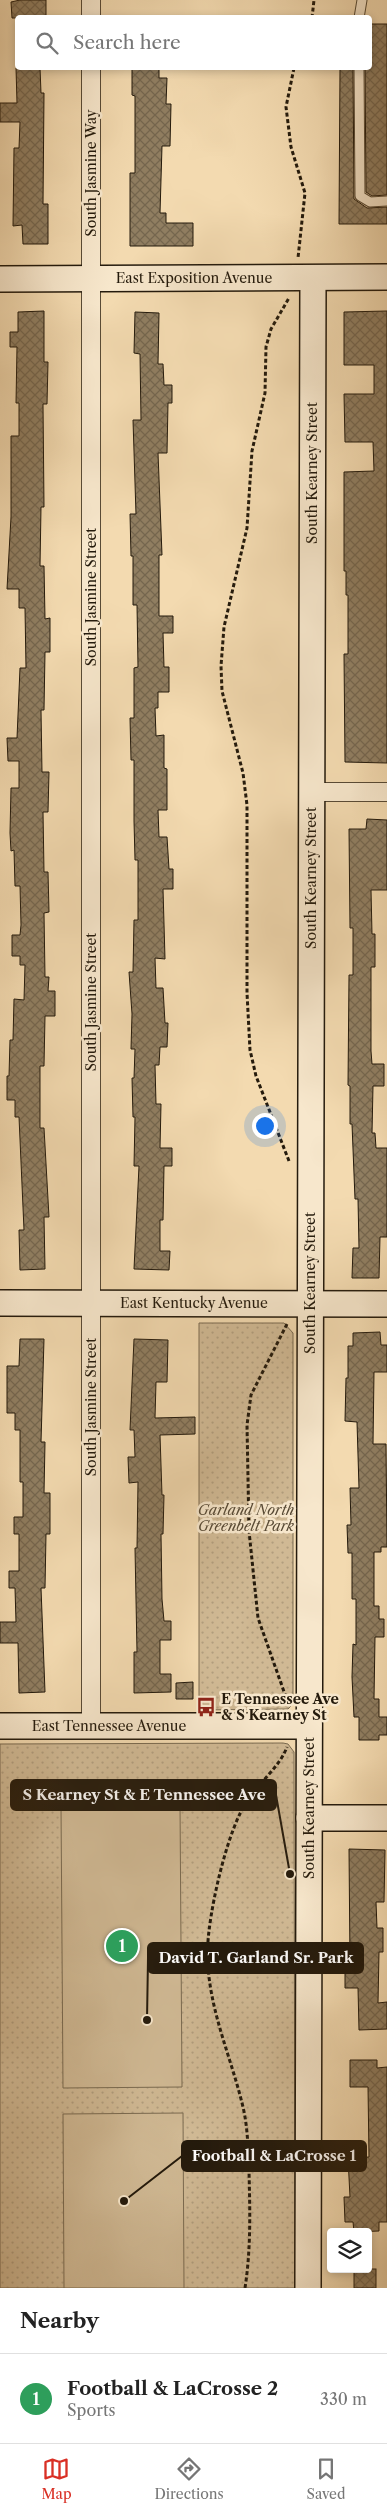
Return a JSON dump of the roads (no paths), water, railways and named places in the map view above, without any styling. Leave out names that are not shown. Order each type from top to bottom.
[{"type":"street","points":[[91,0],[91,15]]},
{"type":"street","name":"South Jasmine Way","points":[[91,70],[91,279]]},
{"type":"street","name":"East Exposition Avenue","points":[[0,279],[91,279],[302,272],[387,277]]},
{"type":"street","name":"South Kearney Street","points":[[302,272],[311,792],[300,1303],[299,1726],[309,1818],[308,2288]]},
{"type":"street","name":"South Jasmine Street","points":[[91,279],[91,1726]]},
{"type":"street","points":[[311,792],[387,792]]},
{"type":"street","name":"East Kentucky Avenue","points":[[0,1303],[387,1304]]},
{"type":"street","name":"East Tennessee Avenue","points":[[0,1726],[299,1726]]},
{"type":"street","points":[[309,1818],[387,1818]]},
{"type":"lane","points":[[360,15],[362,0]]},
{"type":"lane","points":[[359,70],[360,196],[370,202],[387,201]]},
{"type":"place","name":"E Tennessee Ave & S Kearney St","points":[[206,1707]]},
{"type":"place","name":"S Kearney St & E Tennessee Ave","points":[[290,1874]]},
{"type":"place","name":"Football & LaCrosse 2","points":[[122,1946]]},
{"type":"place","name":"David T. Garland Sr. Park","points":[[147,2020]]},
{"type":"place","name":"Football & LaCrosse 1","points":[[124,2201]]},
{"type":"park label","name":"Garland North Greenbelt Park","points":[[246,1518]]}]
